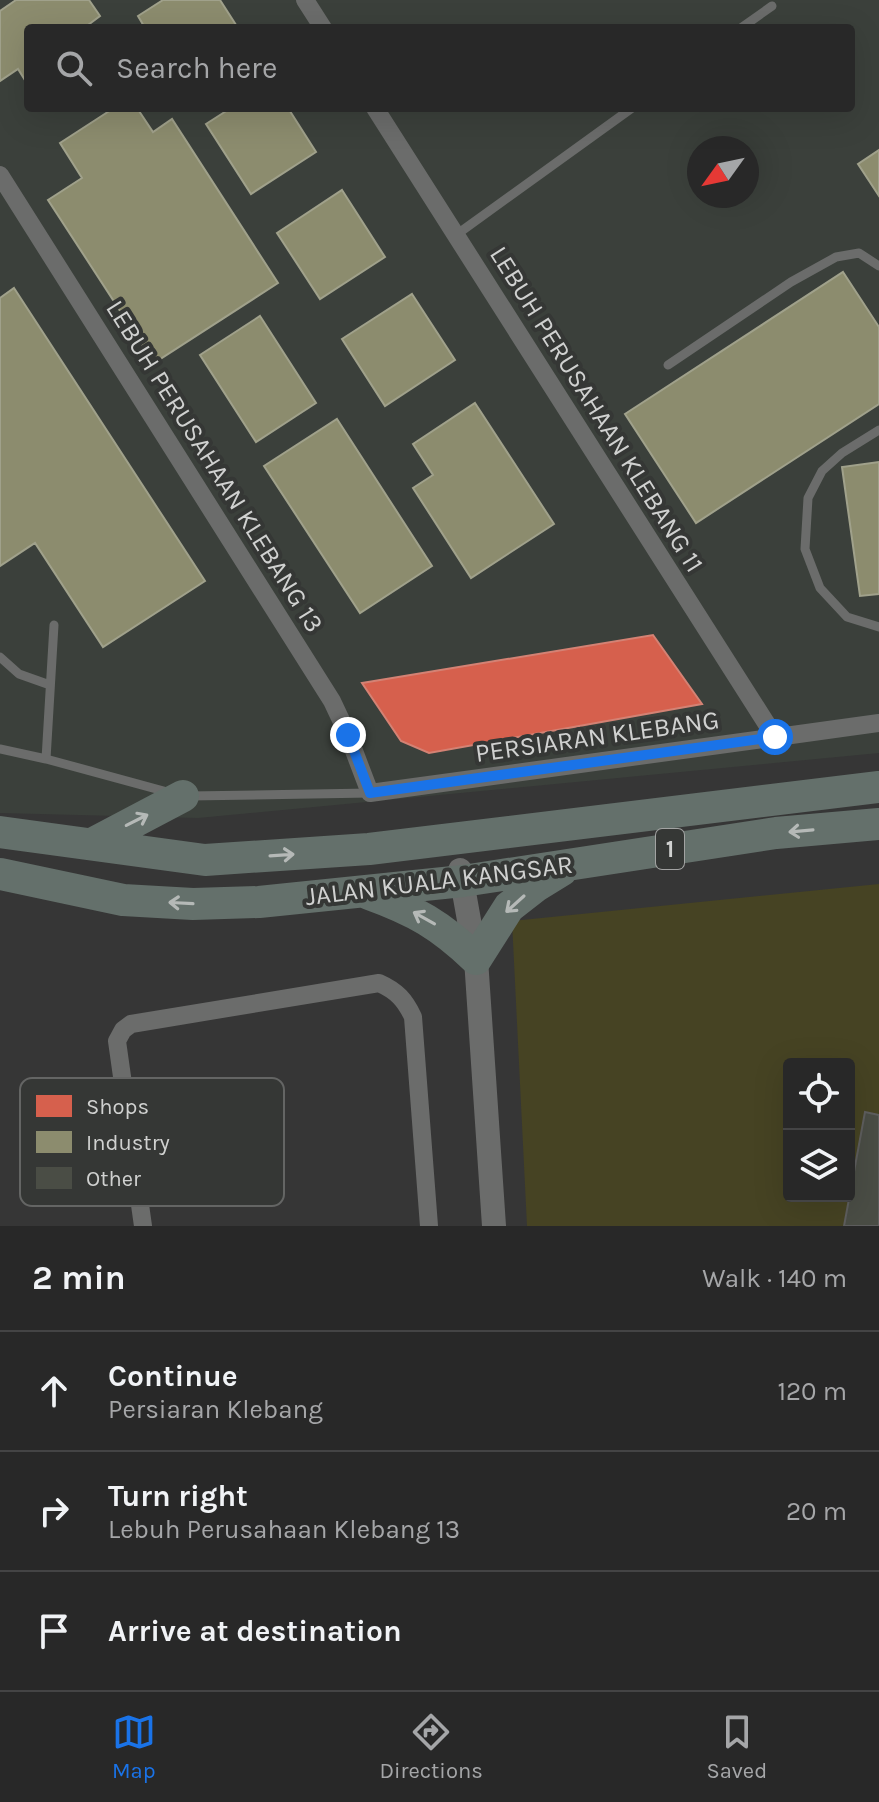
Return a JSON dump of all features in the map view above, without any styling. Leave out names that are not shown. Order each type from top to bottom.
[{"type":"highway","name":"JALAN KUALA KANGSAR","points":[[0,832],[205,860],[344,851],[879,787]]},
{"type":"highway","points":[[92,844],[183,796]]},
{"type":"highway","points":[[344,851],[437,861],[461,876],[481,859],[539,843],[693,821],[716,808]]},
{"type":"highway","name":"JALAN KUALA KANGSAR","points":[[0,874],[123,900],[193,904],[259,902],[571,865],[776,833],[879,824]]},
{"type":"highway","points":[[362,891],[428,919],[476,959],[509,907],[571,865]]},
{"type":"street","points":[[305,0],[320,24]]},
{"type":"street","name":"LEBUH PERUSAHAAN KLEBANG 11","points":[[378,112],[775,737]]},
{"type":"street","name":"LEBUH PERUSAHAAN KLEBANG 13","points":[[0,175],[332,701],[370,793]]},
{"type":"street","name":"PERSIARAN KLEBANG","points":[[370,793],[879,723]]},
{"type":"street","points":[[461,876],[476,959],[494,1226]]},
{"type":"street","points":[[122,1078],[117,1041],[131,1024],[379,983],[394,989],[406,1002],[413,1017],[429,1226]]},
{"type":"street","points":[[140,1206],[143,1226]]},
{"type":"lane","points":[[747,24],[772,6]]},
{"type":"lane","points":[[456,235],[626,112]]},
{"type":"lane","points":[[668,365],[791,282],[836,257],[859,253],[879,266]]},
{"type":"lane","points":[[879,430],[842,453],[822,471],[808,498],[805,549],[820,588],[847,617],[879,627]]},
{"type":"lane","points":[[46,759],[54,625]]},
{"type":"lane","points":[[0,657],[19,674],[50,685]]},
{"type":"lane","points":[[0,749],[183,796],[370,793]]},
{"type":"shaded area","points":[[0,0],[879,0],[879,753],[198,818],[0,813]]},
{"type":"shaded area","points":[[879,884],[879,1226],[527,1226],[512,921]]},
{"type":"building: Shops","points":[[653,635],[702,704],[429,753],[401,741],[362,683]]},
{"type":"building: Industry","points":[[16,0],[89,0],[100,16],[89,24],[24,24],[24,79],[18,69],[0,81],[0,11]]},
{"type":"building: Industry","points":[[163,0],[220,0],[235,24],[143,24],[138,16]]},
{"type":"building: Industry","points":[[108,112],[140,112],[153,132],[172,119],[278,283],[154,363],[48,200],[82,178],[60,143]]},
{"type":"building: Industry","points":[[225,112],[291,112],[316,152],[251,194],[206,124]]},
{"type":"building: Industry","points":[[879,150],[879,196],[858,164]]},
{"type":"building: Industry","points":[[342,190],[385,257],[320,299],[277,233]]},
{"type":"building: Industry","points":[[843,272],[879,327],[879,404],[696,523],[625,414]]},
{"type":"building: Industry","points":[[14,288],[205,581],[103,647],[35,543],[0,566],[0,298]]},
{"type":"building: Industry","points":[[412,294],[455,360],[385,406],[342,339]]},
{"type":"building: Industry","points":[[260,316],[316,403],[256,442],[200,355]]},
{"type":"building: Industry","points":[[475,403],[554,524],[471,578],[413,488],[433,475],[413,444]]},
{"type":"building: Industry","points":[[337,419],[432,566],[360,613],[264,466]]},
{"type":"building: Industry","points":[[879,462],[879,594],[860,596],[842,467]]},
{"type":"building: Other","points":[[865,1112],[879,1115],[879,1226],[844,1226],[848,1202],[855,1202],[855,1166]]},
{"type":"route","points":[[348,735],[370,793],[775,737]]}]
